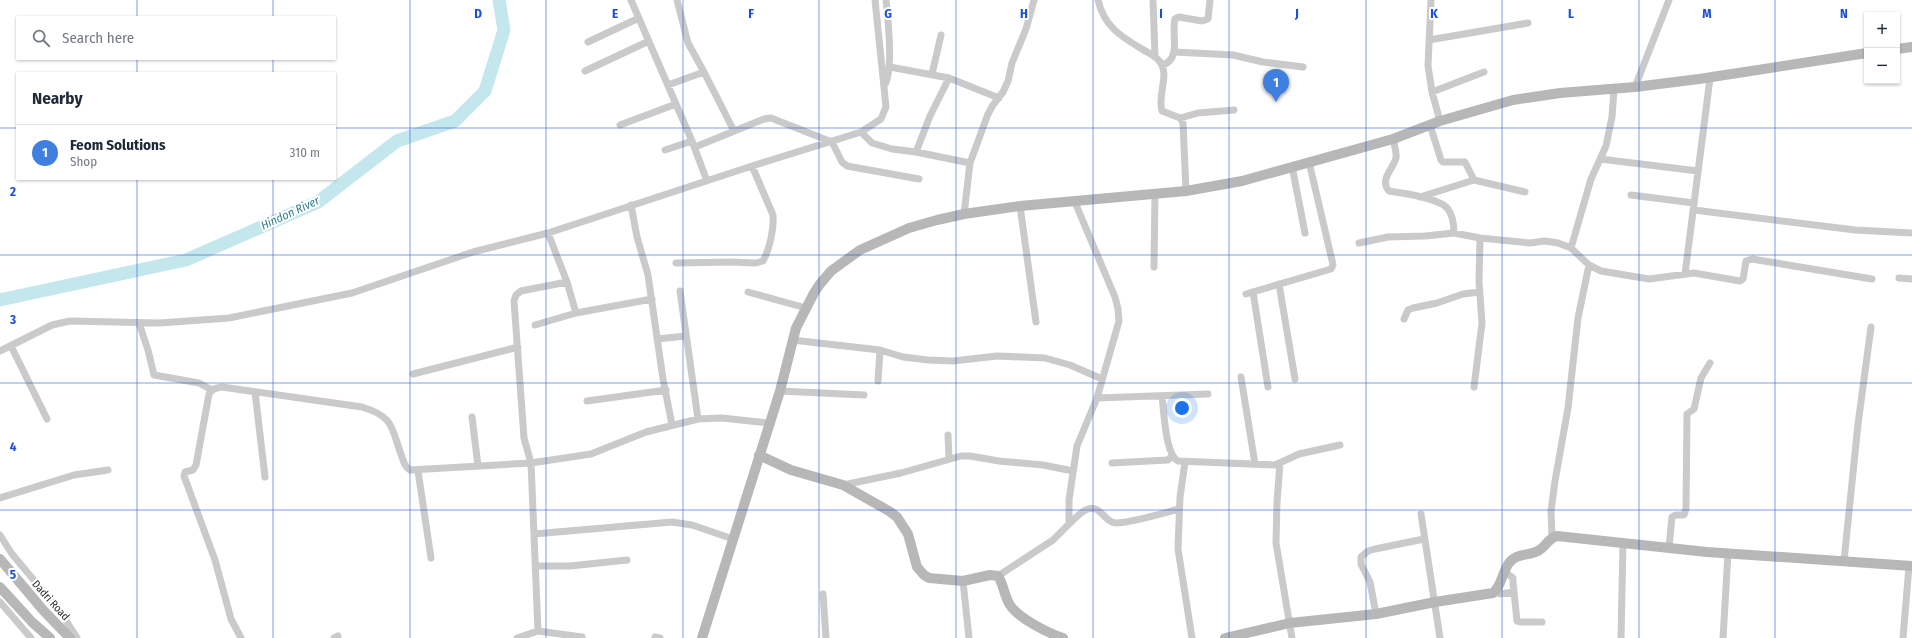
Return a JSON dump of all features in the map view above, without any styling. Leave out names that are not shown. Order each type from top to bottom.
[{"type":"street","points":[[631,0],[694,144],[708,181]]},
{"type":"street","points":[[678,0],[686,39],[734,131]]},
{"type":"street","points":[[0,351],[38,331],[58,324],[79,321],[160,323],[229,318],[352,293],[473,252],[548,233],[861,132],[875,124],[884,114],[886,99],[875,0]]},
{"type":"street","points":[[884,86],[887,82],[890,67],[886,0]]},
{"type":"street","points":[[964,214],[970,163],[988,114],[1004,92],[1012,63],[1026,29],[1034,0]]},
{"type":"street","points":[[1098,0],[1107,24],[1155,57],[1162,65],[1163,75],[1160,105],[1165,113],[1180,118],[1198,113],[1234,110]]},
{"type":"street","points":[[1153,0],[1155,57]]},
{"type":"street","points":[[1162,65],[1169,61],[1174,52],[1175,19],[1179,17],[1202,21],[1208,19],[1210,0]]},
{"type":"street","points":[[1431,0],[1428,66],[1432,92],[1440,121]]},
{"type":"street","points":[[1635,87],[1669,0]]},
{"type":"street","points":[[588,42],[639,18]]},
{"type":"street","points":[[1428,40],[1528,23]]},
{"type":"street","points":[[932,74],[941,35]]},
{"type":"street","points":[[585,71],[649,41]]},
{"type":"street","points":[[1900,49],[1912,47]]},
{"type":"street","points":[[1174,52],[1233,55],[1258,62],[1303,67]]},
{"type":"street","points":[[702,638],[780,391],[792,340],[814,293],[832,272],[860,250],[909,228],[964,214],[1074,200],[1186,191],[1242,181],[1393,139],[1440,121],[1513,100],[1560,93],[1635,87],[1710,78],[1864,53]]},
{"type":"street","points":[[890,67],[949,78],[999,98]]},
{"type":"street","points":[[668,85],[704,72]]},
{"type":"street","points":[[1432,92],[1484,72]]},
{"type":"street","points":[[916,152],[930,116],[949,78]]},
{"type":"street","points":[[1685,274],[1710,78]]},
{"type":"street","points":[[1571,248],[1591,179],[1606,146],[1612,116],[1614,89]]},
{"type":"street","points":[[620,125],[676,104]]},
{"type":"street","points":[[665,150],[694,144],[734,131],[764,119],[771,118],[832,142],[842,162],[847,166],[920,179]]},
{"type":"street","points":[[1180,118],[1183,123],[1186,191]]},
{"type":"street","points":[[1430,125],[1441,160],[1444,162],[1465,162],[1474,180]]},
{"type":"street","points":[[861,132],[872,143],[892,149],[916,152],[970,163]]},
{"type":"street","points":[[1393,139],[1396,156],[1386,178],[1385,184],[1387,188],[1389,191],[1420,197],[1444,205],[1451,214],[1454,224],[1454,233]]},
{"type":"street","points":[[1600,159],[1698,171]]},
{"type":"street","points":[[1246,294],[1327,271],[1333,266],[1309,162]]},
{"type":"street","points":[[676,263],[731,262],[756,264],[763,261],[773,223],[773,214],[752,166]]},
{"type":"street","points":[[1292,166],[1305,233]]},
{"type":"street","points":[[1420,197],[1474,180],[1525,192]]},
{"type":"street","points":[[1154,267],[1155,193]]},
{"type":"street","points":[[1631,195],[1847,229],[1912,233]]},
{"type":"street","points":[[1069,524],[1069,500],[1076,446],[1097,398],[1116,332],[1118,310],[1115,297],[1074,200]]},
{"type":"street","points":[[631,205],[637,237],[648,275],[657,339],[672,424]]},
{"type":"street","points":[[1020,206],[1036,322]]},
{"type":"street","points":[[548,233],[567,282],[576,312]]},
{"type":"street","points":[[1359,243],[1388,237],[1425,236],[1454,233],[1480,238],[1530,243],[1558,243],[1571,248],[1588,266],[1601,271],[1641,279],[1703,273],[1740,281],[1743,279],[1746,261],[1752,260],[1872,279]]},
{"type":"street","points":[[1474,387],[1482,323],[1480,292],[1480,238]]},
{"type":"street","points":[[1552,537],[1551,511],[1568,408],[1578,318],[1588,266]]},
{"type":"street","points":[[1899,278],[1912,279]]},
{"type":"street","points":[[538,631],[531,463],[524,438],[514,301],[516,295],[521,291],[567,282]]},
{"type":"street","points":[[1279,284],[1295,379]]},
{"type":"street","points":[[680,291],[698,419]]},
{"type":"street","points":[[748,292],[806,308]]},
{"type":"street","points":[[1253,292],[1268,387]]},
{"type":"street","points":[[1404,319],[1408,310],[1413,308],[1437,303],[1463,294],[1480,292]]},
{"type":"street","points":[[535,324],[576,312],[652,298]]},
{"type":"street","points":[[139,323],[154,375],[199,383],[212,390]]},
{"type":"street","points":[[1844,560],[1858,424],[1871,327]]},
{"type":"street","points":[[657,339],[686,336]]},
{"type":"street","points":[[792,340],[880,350],[903,357],[953,361],[997,356],[1045,358],[1070,365],[1102,379]]},
{"type":"street","points":[[11,346],[47,419]]},
{"type":"street","points":[[413,374],[518,347]]},
{"type":"street","points":[[878,381],[880,350]]},
{"type":"street","points":[[1669,547],[1672,517],[1676,515],[1684,515],[1686,509],[1687,414],[1694,409],[1701,378],[1710,363]]},
{"type":"street","points":[[1241,378],[1254,464]]},
{"type":"street","points":[[240,638],[231,620],[215,560],[184,476],[185,472],[193,470],[196,465],[209,394],[212,390],[222,387],[362,407],[377,412],[384,416],[390,423],[406,468],[418,471],[531,463],[591,454],[646,432],[672,424],[698,419],[722,418],[769,424]]},
{"type":"street","points":[[587,401],[666,390]]},
{"type":"street","points":[[780,391],[864,395]]},
{"type":"street","points":[[255,392],[265,477]]},
{"type":"street","points":[[1097,398],[1208,394]]},
{"type":"street","points":[[1162,396],[1172,456],[1178,461],[1270,465],[1280,463],[1299,454],[1340,445]]},
{"type":"street","points":[[472,417],[478,466]]},
{"type":"street","points":[[948,435],[949,459]]},
{"type":"street","points":[[759,455],[791,470],[843,485],[897,517],[908,534],[917,567],[929,578],[963,581],[990,575],[998,576],[1053,540],[1069,524],[1088,509],[1094,508],[1105,517],[1116,523],[1180,509]]},
{"type":"street","points":[[843,485],[901,474],[949,459],[970,456],[999,462],[1043,465],[1073,471]]},
{"type":"street","points":[[1112,463],[1168,460],[1172,456]]},
{"type":"street","points":[[1185,462],[1180,509],[1178,549],[1192,638]]},
{"type":"street","points":[[1280,463],[1276,502],[1276,543],[1292,638]]},
{"type":"street","points":[[0,498],[74,475],[108,470]]},
{"type":"street","points":[[418,471],[431,558]]},
{"type":"street","points":[[1421,514],[1440,638]]},
{"type":"street","points":[[534,534],[672,522],[692,525],[733,539]]},
{"type":"street","points":[[0,535],[12,554],[59,610],[77,638]]},
{"type":"street","points":[[1225,638],[1290,623],[1376,614],[1435,602],[1493,594],[1498,590],[1504,571],[1510,561],[1517,556],[1542,549],[1552,537],[1558,536],[1728,553],[1844,560],[1911,566],[1903,638]]},
{"type":"street","points":[[1376,614],[1369,578],[1360,560],[1362,555],[1375,549],[1424,539]]},
{"type":"street","points":[[1621,638],[1623,543]]},
{"type":"street","points":[[1723,638],[1728,553]]},
{"type":"street","name":"Dadri Road","points":[[0,559],[42,610],[70,638]]},
{"type":"street","points":[[536,566],[570,566],[627,560]]},
{"type":"street","points":[[1504,571],[1512,578],[1518,622],[1542,622]]},
{"type":"street","points":[[998,576],[1003,583],[1005,596],[1011,607],[1034,624],[1063,638]]},
{"type":"street","points":[[963,581],[969,638]]},
{"type":"street","points":[[0,587],[32,622],[50,638]]},
{"type":"street","points":[[1498,590],[1500,594],[1514,592]]},
{"type":"street","points":[[824,594],[826,638]]},
{"type":"street","points":[[0,602],[32,638]]},
{"type":"street","points":[[517,638],[538,631],[582,637]]},
{"type":"waterway","name":"Hindon River","points":[[0,300],[186,260],[318,202],[397,141],[455,121],[485,91],[504,30],[499,0]]},
{"type":"place","name":"Feom Solutions","points":[[1276,102]]}]
